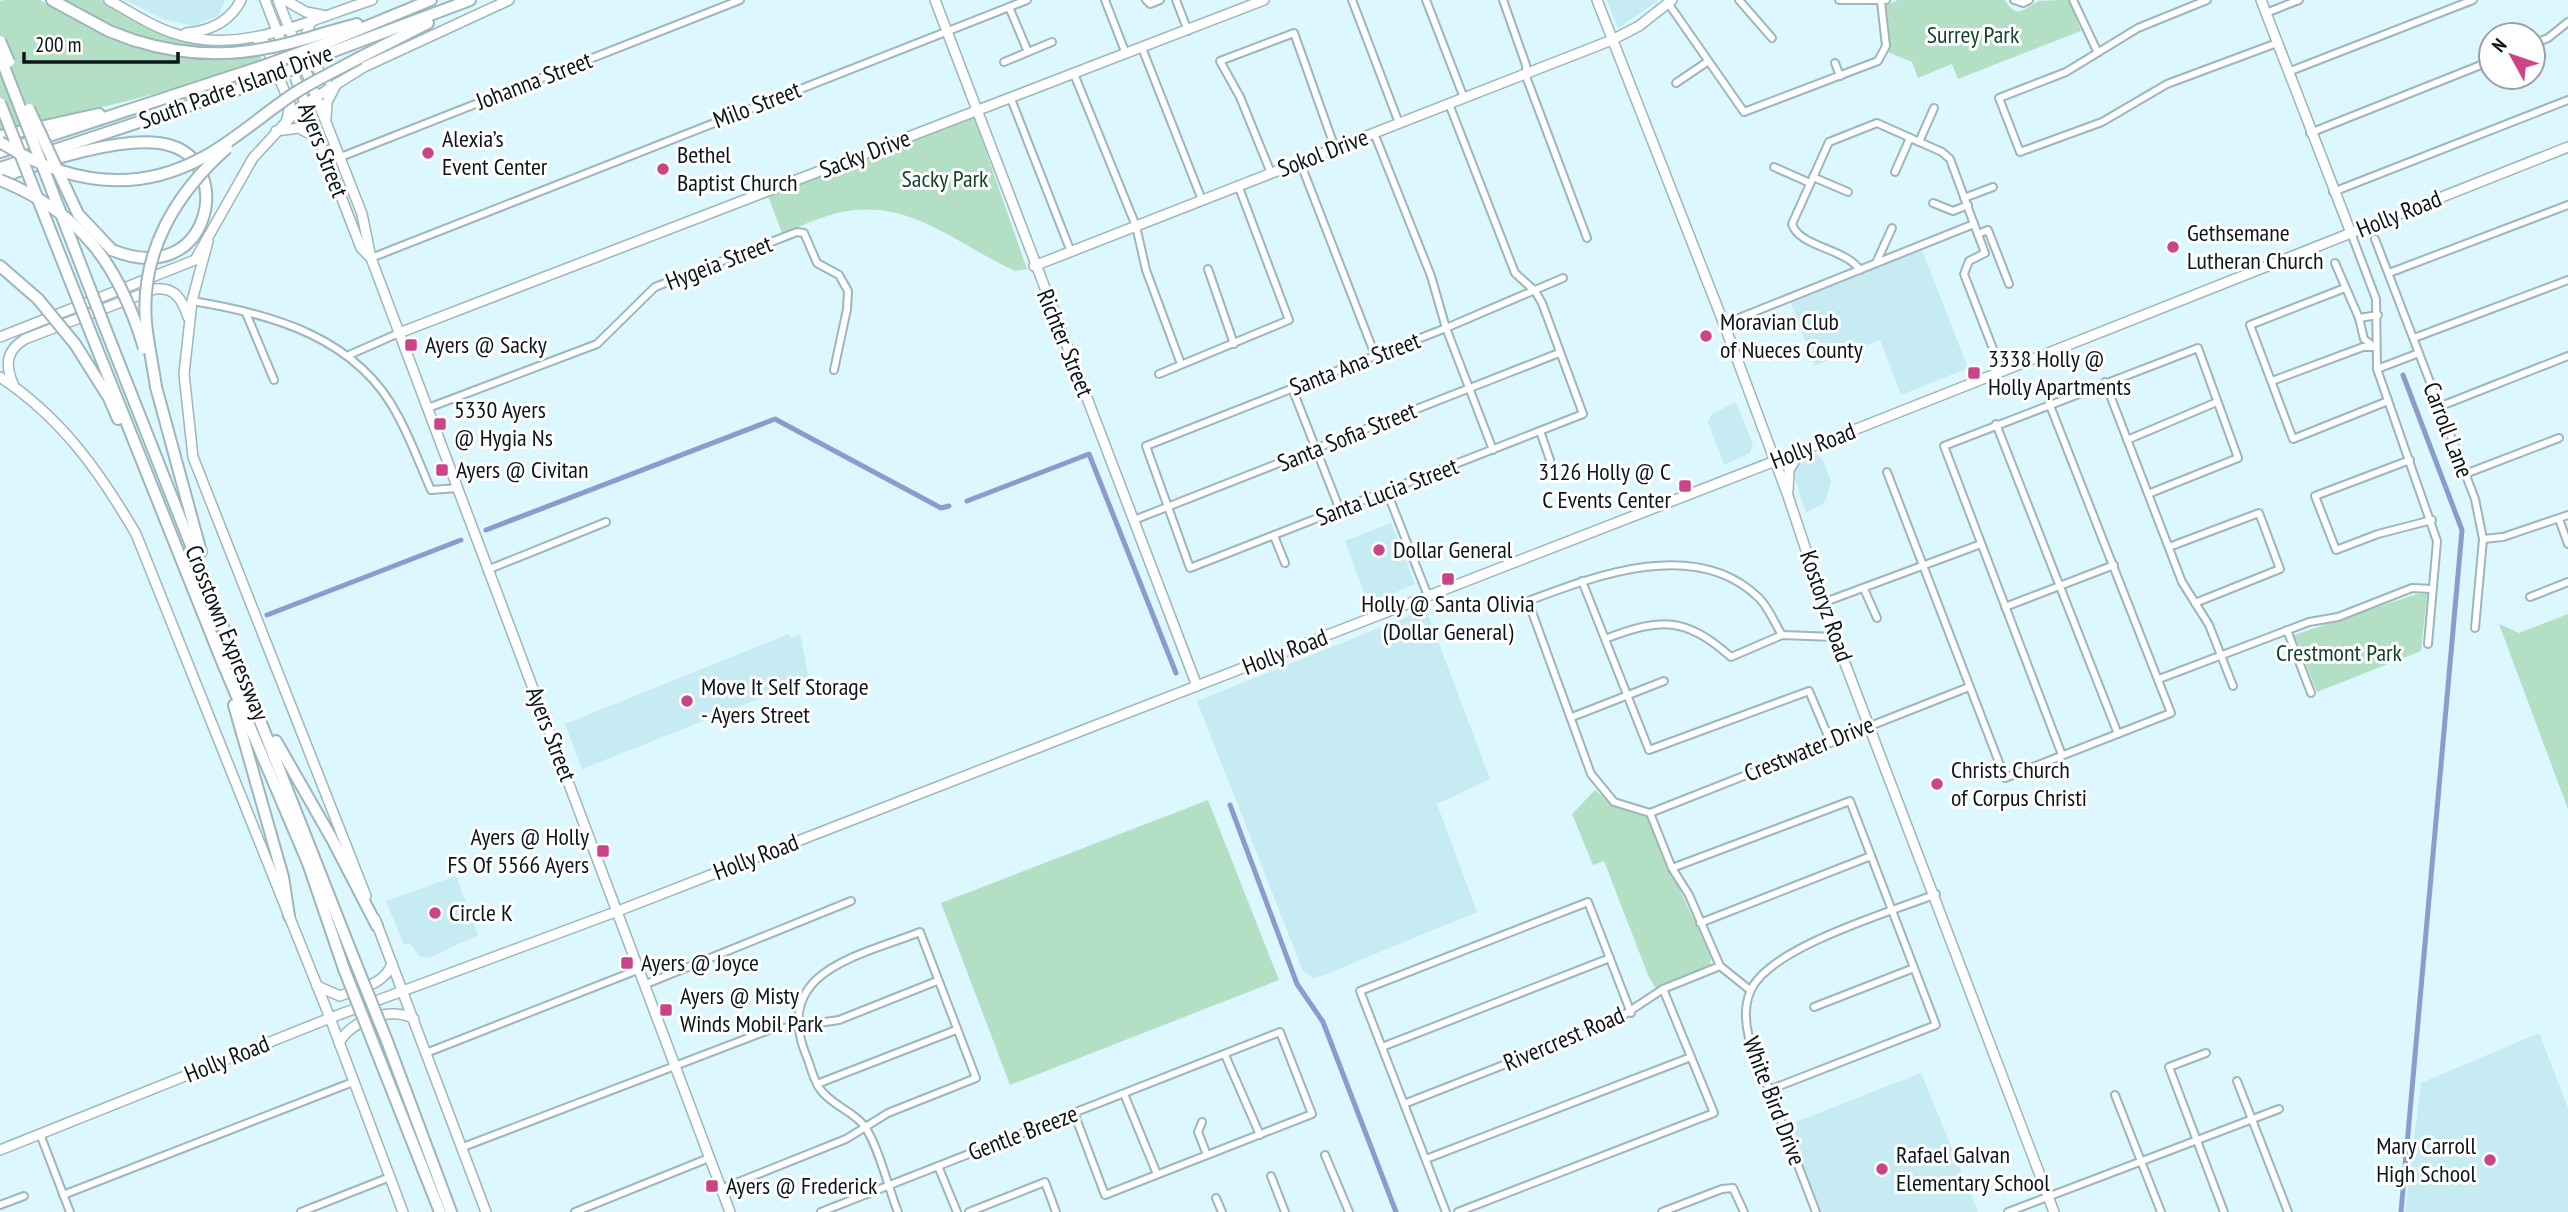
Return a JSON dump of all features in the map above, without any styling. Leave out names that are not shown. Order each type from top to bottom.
[{"type":"highway","points":[[52,0],[100,27],[161,49],[227,54],[330,42]]},
{"type":"highway","name":"South Padre Island Drive","points":[[0,152],[266,65],[431,0]]},
{"type":"highway","name":"South Padre Island Drive","points":[[0,168],[272,78],[330,42],[470,0]]},
{"type":"highway","points":[[0,142],[22,156],[68,175],[116,182],[150,176],[201,159],[298,92],[440,18],[453,6]]},
{"type":"highway","points":[[0,41],[69,197],[78,214],[112,250],[132,258],[167,256],[193,238],[203,221],[205,185],[199,168],[175,146],[144,141],[101,148],[64,156],[0,179]]},
{"type":"highway","name":"Crosstown Expressway","points":[[0,56],[259,712],[452,1212]]},
{"type":"highway","name":"Crosstown Expressway","points":[[0,103],[220,659],[308,863],[344,969],[440,1212]]},
{"type":"highway","points":[[0,136],[143,107]]},
{"type":"highway","points":[[156,387],[146,322],[147,277],[158,239],[177,202],[197,176],[266,115]]},
{"type":"highway","points":[[0,125],[29,177]]},
{"type":"highway","points":[[0,179],[46,201],[83,232],[97,248],[125,293],[156,387],[213,598]]},
{"type":"highway","points":[[0,266],[38,299],[75,344],[109,398],[174,543]]},
{"type":"highway","points":[[220,659],[283,877],[289,916]]},
{"type":"highway","points":[[259,712],[332,839],[377,926]]},
{"type":"highway","points":[[411,1135],[434,1212]]},
{"type":"main road","points":[[109,0],[174,34],[214,43],[255,38],[372,0]]},
{"type":"main road","points":[[174,34],[217,25],[228,17],[241,0]]},
{"type":"main road","name":"Ayers Street","points":[[265,0],[361,248],[371,257]]},
{"type":"main road","name":"Ayers Street","points":[[278,0],[352,190],[364,224],[371,257],[487,570],[677,1065],[730,1212]]},
{"type":"main road","points":[[285,0],[306,12],[324,15]]},
{"type":"main road","points":[[0,337],[195,260],[253,158],[286,120],[305,104],[338,81],[509,0]]},
{"type":"main road","name":"Richter Street","points":[[935,0],[1034,266],[1197,686]]},
{"type":"main road","name":"Sacky Drive","points":[[399,333],[1188,31],[1240,4],[1264,0]]},
{"type":"main road","name":"Kostoryz Road","points":[[1597,0],[1724,324],[1788,496],[1835,637],[1936,894],[2054,1212]]},
{"type":"main road","name":"Carroll Lane","points":[[2261,0],[2351,233]]},
{"type":"main road","name":"Sokol Drive","points":[[1034,266],[1612,40],[1639,26],[1670,1]]},
{"type":"main road","points":[[312,19],[306,35],[319,72],[325,79],[338,81]]},
{"type":"main road","points":[[255,38],[264,42],[290,104],[286,120]]},
{"type":"main road","points":[[326,121],[327,102],[338,81]]},
{"type":"main road","points":[[276,131],[305,130],[319,141]]},
{"type":"main road","name":"Holly Road","points":[[0,1150],[330,1018],[618,911],[1197,686],[2568,148]]},
{"type":"main road","points":[[344,202],[352,190]]},
{"type":"main road","name":"Crosstown Expressway","points":[[208,241],[192,301],[184,374],[193,457],[392,962],[486,1212]]},
{"type":"main road","points":[[14,386],[7,358],[18,343],[155,289],[163,288],[177,295],[190,322]]},
{"type":"main road","name":"Crosstown Expressway","points":[[0,377],[14,386],[71,438],[102,477],[136,534],[330,1018],[403,1212]]},
{"type":"main road","points":[[1788,496],[1789,470],[1802,450]]},
{"type":"main road","points":[[317,986],[340,996],[381,981],[387,976],[392,962]]},
{"type":"main road","points":[[339,1043],[348,1030],[391,1012],[414,1019]]},
{"type":"street","name":"Johanna Street","points":[[328,162],[740,0]]},
{"type":"street","name":"Milo Street","points":[[371,257],[1027,0]]},
{"type":"street","points":[[1105,0],[1126,54]]},
{"type":"street","points":[[1146,0],[1150,4],[1160,0]]},
{"type":"street","points":[[1177,0],[1188,31]]},
{"type":"street","points":[[1352,0],[1399,123]]},
{"type":"street","points":[[1426,0],[1464,98]]},
{"type":"street","points":[[1503,0],[1526,65],[1526,74],[1587,238]]},
{"type":"street","points":[[1739,0],[1772,38]]},
{"type":"street","points":[[1670,1],[1707,62],[1744,112],[1878,61],[1885,52],[1883,1],[1839,0]]},
{"type":"street","points":[[2014,0],[2029,0]]},
{"type":"street","points":[[2073,0],[2097,51]]},
{"type":"street","points":[[2207,0],[2138,28],[2066,72],[1999,98],[2020,152],[2102,122],[2167,84],[2277,43]]},
{"type":"street","points":[[2266,13],[2299,0]]},
{"type":"street","points":[[2288,72],[2473,0]]},
{"type":"street","points":[[1009,7],[1028,52]]},
{"type":"street","points":[[2547,38],[2568,22]]},
{"type":"street","points":[[1271,173],[1240,97],[1220,61],[1294,33],[1335,148]]},
{"type":"street","points":[[1004,62],[1052,42]]},
{"type":"street","points":[[1142,48],[1202,200]]},
{"type":"street","points":[[1676,83],[1707,62]]},
{"type":"street","points":[[1835,63],[1840,76]]},
{"type":"street","points":[[2311,133],[2477,67]]},
{"type":"street","points":[[1074,74],[1136,226],[1146,270],[1181,364]]},
{"type":"street","points":[[1011,99],[1071,252]]},
{"type":"street","points":[[2333,192],[2568,100]]},
{"type":"street","points":[[1449,104],[1515,273],[1535,291],[1559,353]]},
{"type":"street","points":[[1919,142],[1934,108]]},
{"type":"street","points":[[1860,270],[1853,260],[1795,232],[1793,220],[1829,142],[1869,124],[1877,123],[1942,152],[1950,159],[1985,253]]},
{"type":"street","points":[[1374,133],[1431,276],[1446,328],[1493,450]]},
{"type":"street","points":[[1895,172],[1910,138]]},
{"type":"street","points":[[1300,162],[1375,355]]},
{"type":"street","points":[[1774,167],[1848,192]]},
{"type":"street","points":[[1159,374],[1289,320],[1238,185]]},
{"type":"street","points":[[1933,203],[1953,211],[1993,187]]},
{"type":"street","points":[[2389,273],[2568,205]]},
{"type":"street","points":[[1724,324],[1974,224]]},
{"type":"street","points":[[1877,263],[1892,228]]},
{"type":"street","points":[[1978,234],[1988,230],[2009,284]]},
{"type":"street","name":"Hygeia Street","points":[[428,408],[597,344],[655,288],[797,232],[804,233],[817,262],[839,275],[848,291],[847,309],[834,370]]},
{"type":"street","name":"Carroll Lane","points":[[2351,233],[2376,299],[2376,369],[2432,520],[2437,541],[2428,644]]},
{"type":"street","name":"Carroll Lane","points":[[2375,239],[2475,499],[2483,538],[2474,628]]},
{"type":"street","points":[[1996,252],[1985,253],[1969,261],[1964,274],[2001,372]]},
{"type":"street","name":"Carroll Lane","points":[[2335,263],[2359,318],[2364,340],[2375,347]]},
{"type":"street","points":[[1208,270],[1234,344]]},
{"type":"street","name":"Santa Ana Street","points":[[1168,508],[1146,446],[1446,328],[1563,278]]},
{"type":"street","points":[[2414,338],[2568,280]]},
{"type":"street","points":[[2345,288],[2250,325],[2293,439],[2388,401]]},
{"type":"street","points":[[192,301],[296,326],[349,355],[376,384],[398,414],[431,490],[458,488]]},
{"type":"street","points":[[246,313],[274,380]]},
{"type":"street","points":[[2359,318],[2378,315]]},
{"type":"street","name":"Sacky Drive","points":[[349,355],[399,333]]},
{"type":"street","points":[[2272,381],[2363,346],[2375,347]]},
{"type":"street","points":[[2062,755],[1944,446],[2049,403],[2198,348],[2238,458],[2148,494]]},
{"type":"street","name":"Santa Sofia Street","points":[[1134,520],[1559,353]]},
{"type":"street","name":"Santa Lucia Street","points":[[1168,508],[1190,568],[1493,450],[1583,414],[1559,353]]},
{"type":"street","points":[[2376,369],[2419,353]]},
{"type":"street","points":[[2441,406],[2568,356]]},
{"type":"street","points":[[2105,382],[2182,582],[2210,625],[2232,686]]},
{"type":"street","points":[[1292,388],[1340,510]]},
{"type":"street","points":[[2127,440],[2217,402]]},
{"type":"street","points":[[1887,472],[2006,778],[2171,713],[2049,403]]},
{"type":"street","points":[[1996,424],[2118,734]]},
{"type":"street","points":[[1540,431],[1550,460]]},
{"type":"street","points":[[2465,474],[2559,438]]},
{"type":"street","points":[[2410,460],[2315,496],[2336,550],[2378,534],[2432,520]]},
{"type":"street","points":[[1387,492],[1428,596]]},
{"type":"street","points":[[2169,547],[2259,513],[2280,569],[2195,603]]},
{"type":"street","points":[[2483,538],[2503,537],[2568,515]]},
{"type":"street","points":[[2558,519],[2568,544]]},
{"type":"street","points":[[487,570],[607,522]]},
{"type":"street","points":[[1274,536],[1285,563]]},
{"type":"street","points":[[1825,602],[1981,544]]},
{"type":"street","points":[[1782,635],[1762,600],[1744,586],[1710,572],[1669,564],[1628,569],[1582,580],[1528,601],[1591,774],[1601,789],[1625,807],[1650,813],[1672,868],[1689,894],[1720,967],[1750,990],[1761,975],[1788,953],[1936,894]]},
{"type":"street","points":[[2005,607],[2114,565]]},
{"type":"street","points":[[1582,580],[1649,750],[1809,691],[1831,743]]},
{"type":"street","points":[[2530,597],[2568,582]]},
{"type":"street","points":[[2159,679],[2309,622],[2338,617],[2412,588],[2432,589]]},
{"type":"street","points":[[1864,589],[1877,618]]},
{"type":"street","points":[[1605,639],[1636,627],[1689,626],[1731,657],[1782,635],[1835,637]]},
{"type":"street","points":[[2287,630],[2311,693]]},
{"type":"street","points":[[1572,717],[1664,681]]},
{"type":"street","name":"Crestwater Drive","points":[[1650,813],[1969,687]]},
{"type":"street","points":[[1672,868],[1850,801],[1936,1025],[1769,1090]]},
{"type":"street","points":[[1700,923],[1871,856]]},
{"type":"street","points":[[646,984],[851,901]]},
{"type":"street","points":[[1446,1212],[1360,991],[1588,902],[1631,1013]]},
{"type":"street","points":[[721,1189],[835,1144],[865,1128],[888,1113],[976,1078],[920,932],[821,974],[800,1001],[797,1025],[817,1084],[831,1101],[865,1128],[898,1212]]},
{"type":"street","points":[[1382,1047],[1610,958]]},
{"type":"street","name":"Rivercrest Road","points":[[1404,1104],[1631,1013],[1663,989],[1720,967]]},
{"type":"street","points":[[1814,1007],[1914,968]]},
{"type":"street","points":[[426,1053],[640,969]]},
{"type":"street","points":[[463,1147],[769,1030],[839,1020],[937,981]]},
{"type":"street","points":[[1458,1212],[1714,1113],[1663,989]]},
{"type":"street","name":"White Bird Drive","points":[[1750,990],[1746,1024],[1816,1212]]},
{"type":"street","points":[[817,1084],[956,1030]]},
{"type":"street","name":"Gentle Breeze","points":[[821,1212],[1280,1032],[1312,1114],[1260,1135]]},
{"type":"street","points":[[2207,1054],[2169,1067],[2224,1212]]},
{"type":"street","points":[[1074,1113],[1105,1195],[1260,1135],[1225,1055]]},
{"type":"street","points":[[1426,1159],[1691,1057]]},
{"type":"street","points":[[2237,1081],[2288,1212]]},
{"type":"street","points":[[63,1195],[353,1082]]},
{"type":"street","points":[[1124,1094],[1157,1174]]},
{"type":"street","points":[[2115,1095],[2161,1212]]},
{"type":"street","points":[[2008,1212],[2279,1110]]},
{"type":"street","points":[[1202,1122],[1198,1132],[1207,1155]]},
{"type":"street","points":[[40,1134],[70,1212]]},
{"type":"street","points":[[1325,1155],[1349,1212]]},
{"type":"street","points":[[575,1212],[709,1157]]},
{"type":"street","points":[[939,1166],[957,1212]]},
{"type":"street","points":[[1271,1176],[1285,1212]]},
{"type":"street","points":[[301,1212],[390,1177]]},
{"type":"street","points":[[969,1212],[1045,1182],[1056,1212]]},
{"type":"street","points":[[1662,1212],[1722,1189],[1733,1188],[1744,1212]]},
{"type":"street","points":[[0,1205],[24,1196]]},
{"type":"street","points":[[1216,1198],[1222,1212]]},
{"type":"shaded area","points":[[125,0],[225,0],[219,15],[193,26],[163,19]]},
{"type":"shaded area","points":[[1607,0],[1659,0],[1620,27],[1617,26]]},
{"type":"shaded area","points":[[1922,250],[1968,368],[1901,395],[1880,340],[1815,366],[1790,301]]},
{"type":"shaded area","points":[[1736,402],[1753,445],[1750,453],[1724,465],[1708,422],[1711,415]]},
{"type":"shaded area","points":[[1816,454],[1823,460],[1831,482],[1824,503],[1806,513],[1793,473],[1802,462]]},
{"type":"shaded area","points":[[1391,523],[1415,584],[1368,604],[1345,541]]},
{"type":"shaded area","points":[[1426,609],[1490,779],[1437,804],[1477,912],[1314,979],[1303,971],[1197,701]]},
{"type":"shaded area","name":"Move It Self Storage - Ayers Street","points":[[789,634],[791,638],[800,634],[809,679],[582,769],[565,724]]},
{"type":"shaded area","points":[[456,876],[478,935],[429,958],[419,956],[410,943],[404,945],[386,901]]},
{"type":"shaded area","name":"Mary Carroll High School","points":[[2539,1033],[2568,1108],[2568,1212],[2405,1212],[2421,1083]]},
{"type":"shaded area","name":"Rafael Galvan Elementary School","points":[[1921,1073],[1978,1212],[1821,1212],[1788,1125]]},
{"type":"green space","points":[[40,0],[47,4],[50,0],[101,0],[188,42],[228,45],[254,42],[262,60],[165,91],[0,131],[0,1]]},
{"type":"green space","name":"Surrey Park","points":[[1898,0],[2005,0],[2009,7],[2022,11],[2039,1],[2069,0],[2081,31],[1958,79],[1952,64],[1918,78],[1912,62],[1888,52],[1886,5]]},
{"type":"green space","name":"Sacky Park","points":[[974,117],[1027,269],[1015,271],[919,220],[878,210],[836,213],[782,233],[768,196]]},
{"type":"green space","name":"Crestmont Park","points":[[2417,594],[2427,594],[2421,651],[2317,692],[2294,635]]},
{"type":"green space","points":[[2568,614],[2568,809],[2499,624],[2519,633]]},
{"type":"green space","points":[[1595,790],[1615,807],[1647,817],[1711,958],[1710,965],[1656,989],[1648,975],[1604,861],[1593,865],[1572,814]]},
{"type":"green space","points":[[1208,800],[1279,980],[1010,1085],[941,903]]},
{"type":"waterway","points":[[2401,1212],[2462,530],[2403,375]]},
{"type":"waterway","points":[[486,530],[775,419],[941,508],[949,506]]},
{"type":"waterway","points":[[967,501],[1089,454],[1176,673]]},
{"type":"waterway","points":[[267,615],[461,540]]},
{"type":"waterway","points":[[1230,805],[1297,984],[1323,1022],[1396,1212]]},
{"type":"place","name":"Alexia’s Event Center","points":[[428,153]]},
{"type":"place","name":"Bethel Baptist Church","points":[[663,169]]},
{"type":"place","name":"Gethsemane Lutheran Church","points":[[2173,247]]},
{"type":"place","name":"Moravian Club of Nueces County","points":[[1706,336]]},
{"type":"place","name":"Ayers @ Sacky","points":[[411,345]]},
{"type":"place","name":"3338 Holly @ Holly Apartments","points":[[1974,373]]},
{"type":"place","name":"5330 Ayers @ Hygia Ns","points":[[440,424]]},
{"type":"place","name":"Ayers @ Civitan","points":[[442,470]]},
{"type":"place","name":"3126 Holly @ C C Events Center","points":[[1685,486]]},
{"type":"place","name":"Dollar General","points":[[1379,550]]},
{"type":"place","name":"Holly @ Santa Olivia (Dollar General)","points":[[1448,579]]},
{"type":"place","name":"Move It Self Storage - Ayers Street","points":[[687,701]]},
{"type":"place","name":"Christs Church of Corpus Christi","points":[[1937,784]]},
{"type":"place","name":"Ayers @ Holly FS Of 5566 Ayers","points":[[603,851]]},
{"type":"place","name":"Circle K","points":[[435,913]]},
{"type":"place","name":"Ayers @ Joyce","points":[[627,963]]},
{"type":"place","name":"Ayers @ Misty Winds Mobil Park","points":[[666,1010]]},
{"type":"place","name":"Mary Carroll High School","points":[[2490,1160]]},
{"type":"place","name":"Rafael Galvan Elementary School","points":[[1882,1169]]},
{"type":"place","name":"Ayers @ Frederick","points":[[712,1186]]}]
